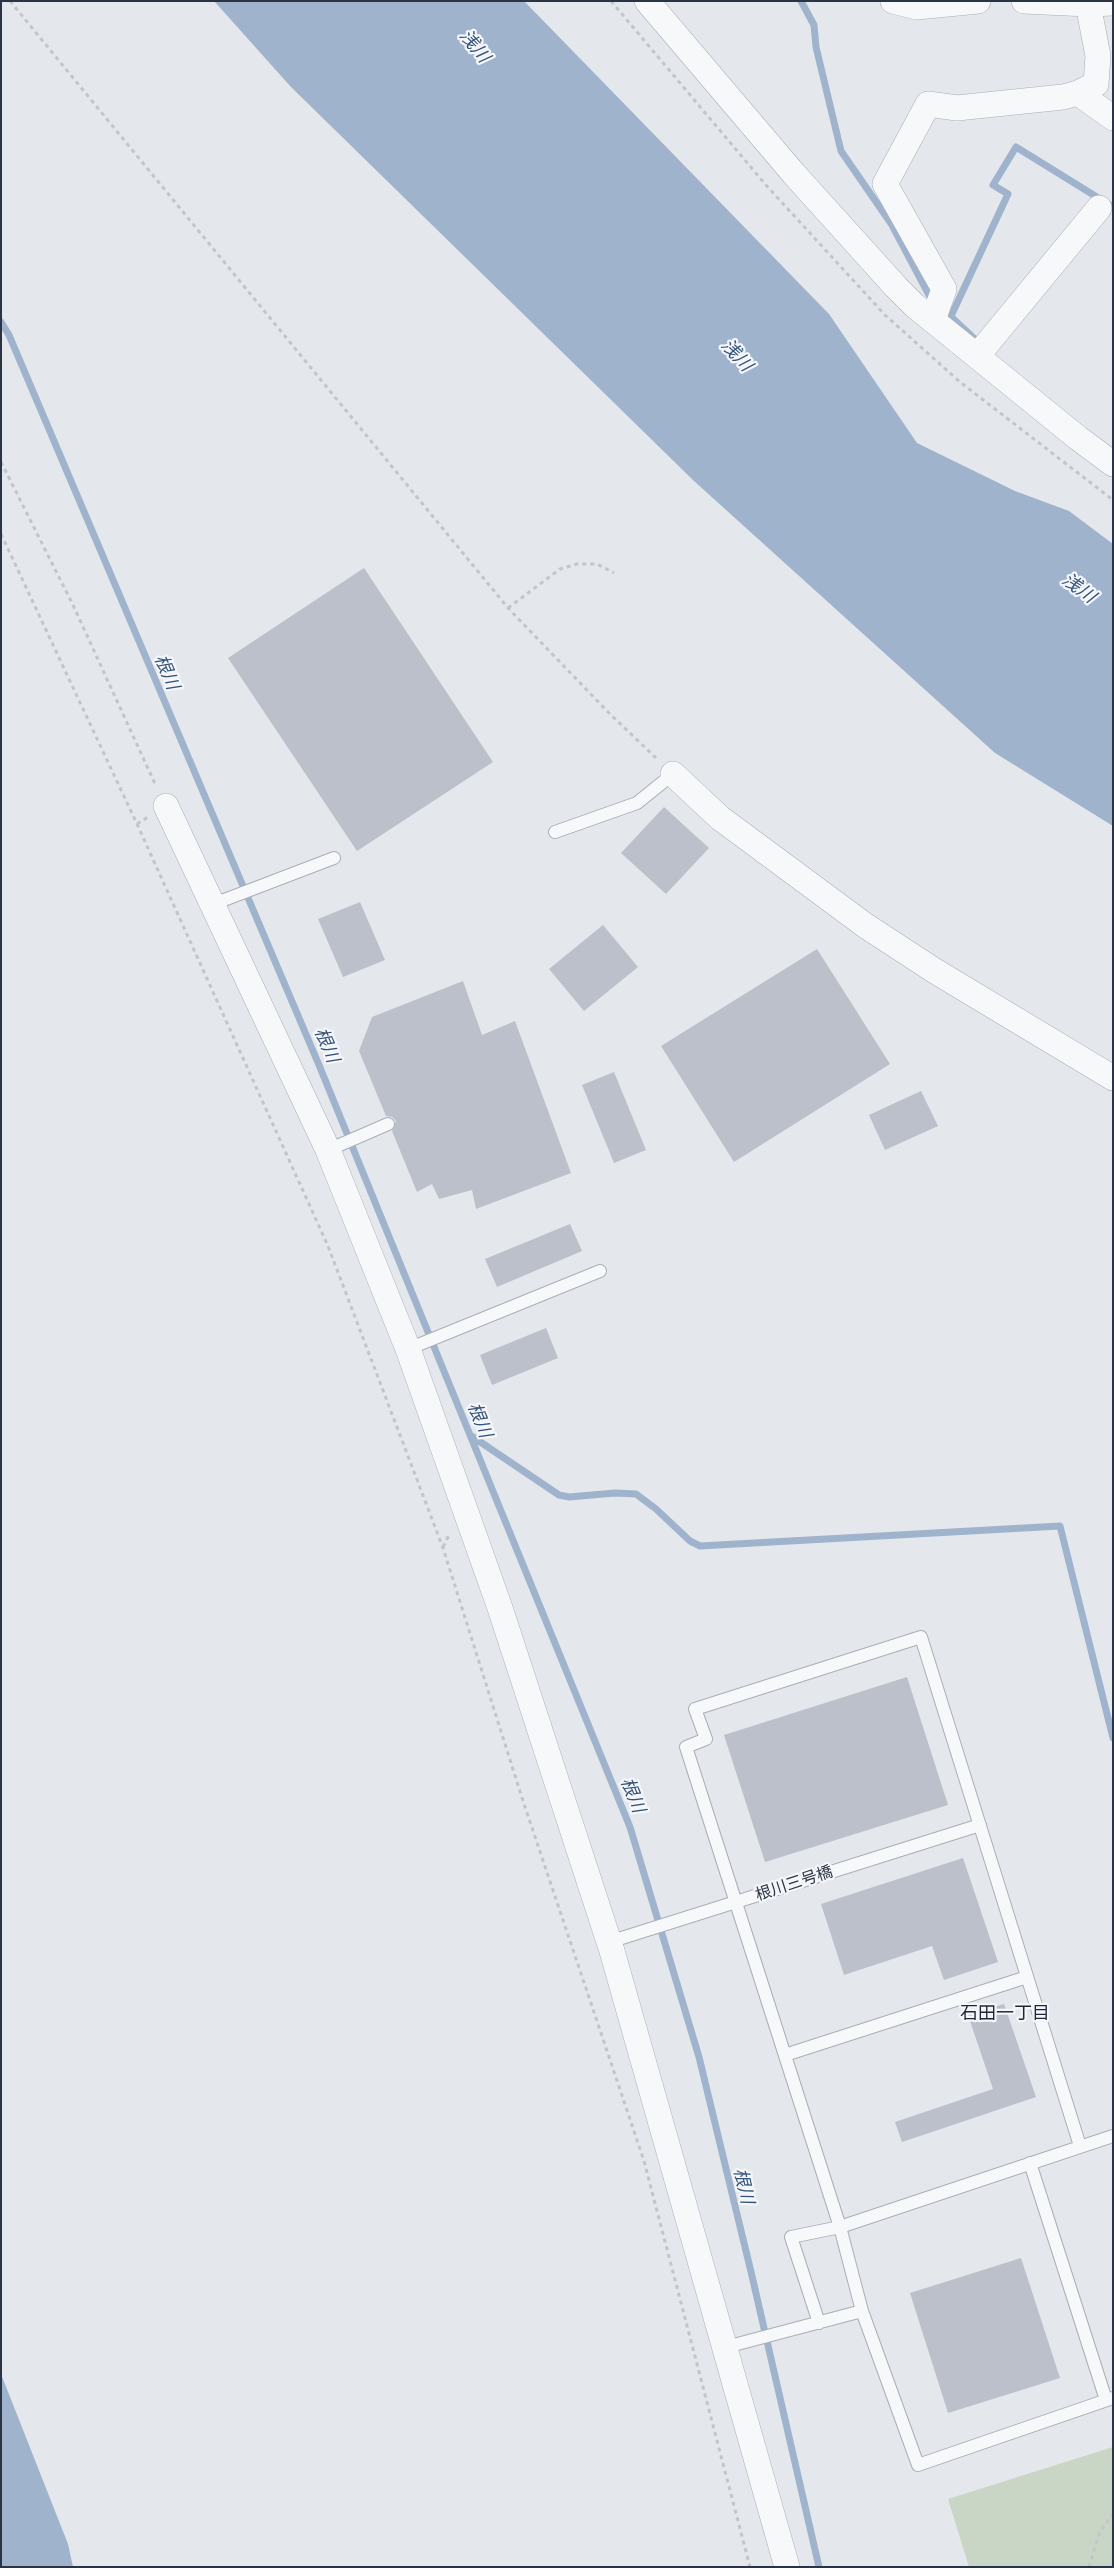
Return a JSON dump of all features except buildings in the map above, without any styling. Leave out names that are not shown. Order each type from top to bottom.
[{"type":"street","points":[[647,1],[868,258],[915,306],[1078,438],[1113,464]]},
{"type":"street","points":[[895,2],[917,7],[978,1]]},
{"type":"street","points":[[933,320],[944,289],[886,184],[928,104],[957,108],[1063,97],[1078,93],[1096,84],[1106,56],[1101,3],[1024,1]]},
{"type":"street","points":[[1078,93],[1113,118]]},
{"type":"street","points":[[977,356],[1099,208]]},
{"type":"street","points":[[673,774],[720,818],[866,926],[935,971],[1113,1078]]},
{"type":"street","points":[[166,806],[222,898],[333,1148],[416,1346],[737,2344],[787,2567]]},
{"type":"lane","points":[[555,832],[637,803],[673,774]]},
{"type":"lane","points":[[222,898],[264,885],[334,858]]},
{"type":"lane","points":[[333,1148],[388,1124]]},
{"type":"lane","points":[[416,1346],[600,1271]]},
{"type":"lane","points":[[1030,2163],[1110,2399],[918,2465],[862,2311],[840,2227],[686,1747],[706,1740],[695,1709],[921,1636],[1080,2146]]},
{"type":"lane","name":"根川三号橋","points":[[609,1942],[980,1825]]},
{"type":"lane","points":[[785,2055],[1027,1977]]},
{"type":"lane","points":[[818,2323],[791,2237],[840,2227],[1113,2136]]},
{"type":"lane","points":[[737,2344],[862,2311]]},
{"type":"path","points":[[10,1],[508,608],[608,712],[673,774]]},
{"type":"path","points":[[1,462],[73,605],[166,806]]},
{"type":"path","points":[[1,534],[137,824],[328,1246],[443,1548],[521,1794],[644,2161],[750,2567]]},
{"type":"path","points":[[508,608],[560,569],[577,564],[597,564],[614,573]]},
{"type":"path","points":[[1089,2567],[1100,2531],[1113,2515]]},
{"type":"green space","points":[[1113,2447],[1113,2567],[969,2567],[948,2499]]},
{"type":"water","name":"浅川","points":[[214,1],[524,1],[829,314],[917,443],[1015,491],[1069,511],[1113,544],[1113,826],[995,753],[694,481],[291,87]]},
{"type":"water","points":[[1,2374],[68,2544],[73,2567],[1,2567]]},
{"type":"waterway","points":[[801,1],[814,25],[816,47],[841,151],[892,225],[929,295]]},
{"type":"waterway","points":[[951,316],[1008,194],[993,185],[1016,147],[1113,207]]},
{"type":"waterway","points":[[948,314],[977,341]]},
{"type":"waterway","name":"根川","points":[[1,322],[9,335],[319,1065],[630,1827],[699,2057],[819,2567]]},
{"type":"waterway","points":[[470,1435],[559,1495],[569,1497],[615,1493],[636,1494],[656,1509],[690,1541],[700,1546],[1060,1526],[1113,1738]]},
{"type":"district","name":"石田一丁目","points":[[1005,2013]]}]
